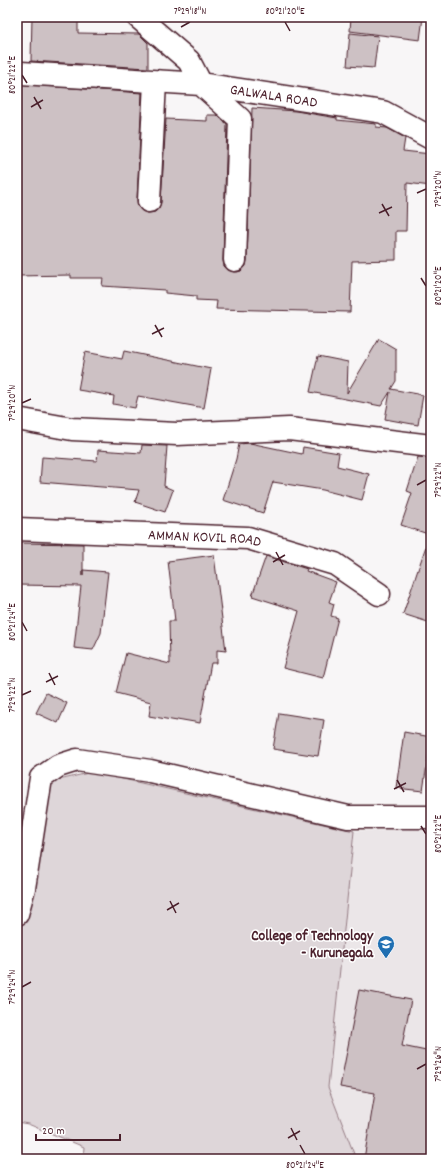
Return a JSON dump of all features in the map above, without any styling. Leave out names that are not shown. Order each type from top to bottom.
[{"type":"street","points":[[138,17],[189,62],[202,84],[240,119],[236,260]]},
{"type":"street","name":"GALWALA ROAD","points":[[21,73],[202,84],[383,112],[431,138]]},
{"type":"street","points":[[149,201],[155,82]]},
{"type":"street","points":[[17,419],[72,429],[177,434],[289,428],[431,446]]},
{"type":"street","name":"AMMAN KOVIL ROAD","points":[[17,529],[248,538],[335,564],[379,594]]},
{"type":"street","points":[[17,914],[24,888],[41,778],[58,766],[77,760],[150,771],[348,818],[431,817]]},
{"type":"shaded area","points":[[92,772],[354,831],[328,1087],[356,1159],[83,1159],[84,1147],[28,1124],[17,1122],[17,922],[47,783]]},
{"type":"shaded area","name":"College of Technology - Kurunegala","points":[[431,829],[431,1159],[356,1159],[328,1087],[354,831]]},
{"type":"building","points":[[32,17],[78,17],[78,33],[139,34],[148,43],[148,68],[31,61]]},
{"type":"building","points":[[351,17],[423,17],[420,40],[350,31]]},
{"type":"building","points":[[350,33],[378,36],[374,68],[347,66]]},
{"type":"building","points":[[17,84],[142,93],[137,200],[138,207],[142,211],[148,213],[155,212],[159,208],[161,202],[166,119],[207,121],[207,115],[217,115],[227,124],[223,260],[224,266],[228,270],[234,272],[241,271],[246,266],[247,260],[252,108],[296,111],[337,118],[337,120],[376,124],[376,127],[387,128],[405,138],[403,151],[431,154],[431,186],[407,183],[406,231],[396,231],[396,260],[352,261],[350,312],[216,309],[217,301],[196,300],[196,296],[165,293],[165,290],[102,286],[103,278],[71,278],[71,275],[17,276]]},
{"type":"building","points":[[379,339],[396,349],[396,381],[391,389],[423,395],[418,425],[385,419],[390,392],[381,406],[310,392],[318,356],[348,362],[347,393]]},
{"type":"building","points":[[124,351],[211,369],[204,408],[138,396],[135,408],[113,404],[114,396],[78,390],[85,352],[122,359]]},
{"type":"building","points":[[250,443],[302,454],[303,447],[339,453],[337,466],[369,474],[362,500],[323,490],[273,482],[263,513],[223,500],[236,459],[239,444]]},
{"type":"building","points":[[142,445],[167,446],[164,486],[173,490],[165,512],[135,502],[139,490],[40,482],[42,457],[97,461],[98,450],[141,453]]},
{"type":"building","points":[[418,457],[431,458],[431,535],[401,525],[412,493],[407,491]]},
{"type":"building","points":[[17,543],[83,544],[83,570],[108,572],[101,633],[93,650],[74,648],[81,586],[17,585]]},
{"type":"building","points":[[427,543],[431,543],[431,623],[403,614]]},
{"type":"building","points":[[214,555],[226,651],[217,650],[217,663],[211,663],[200,723],[149,716],[151,702],[116,693],[126,653],[170,664],[169,621],[175,621],[168,561]]},
{"type":"building","points":[[266,556],[307,569],[306,571],[336,582],[329,602],[334,604],[331,616],[338,618],[323,678],[283,668],[299,611],[252,596]]},
{"type":"building","points":[[46,693],[67,703],[58,723],[36,713]]},
{"type":"building","points":[[279,713],[324,720],[318,756],[273,749]]},
{"type":"building","points":[[404,732],[431,737],[423,791],[396,788]]},
{"type":"building","points":[[359,990],[411,1000],[402,1046],[431,1052],[431,1159],[364,1159],[375,1093],[340,1087]]},
{"type":"place","name":"College of Technology - Kurunegala","points":[[386,959]]}]
